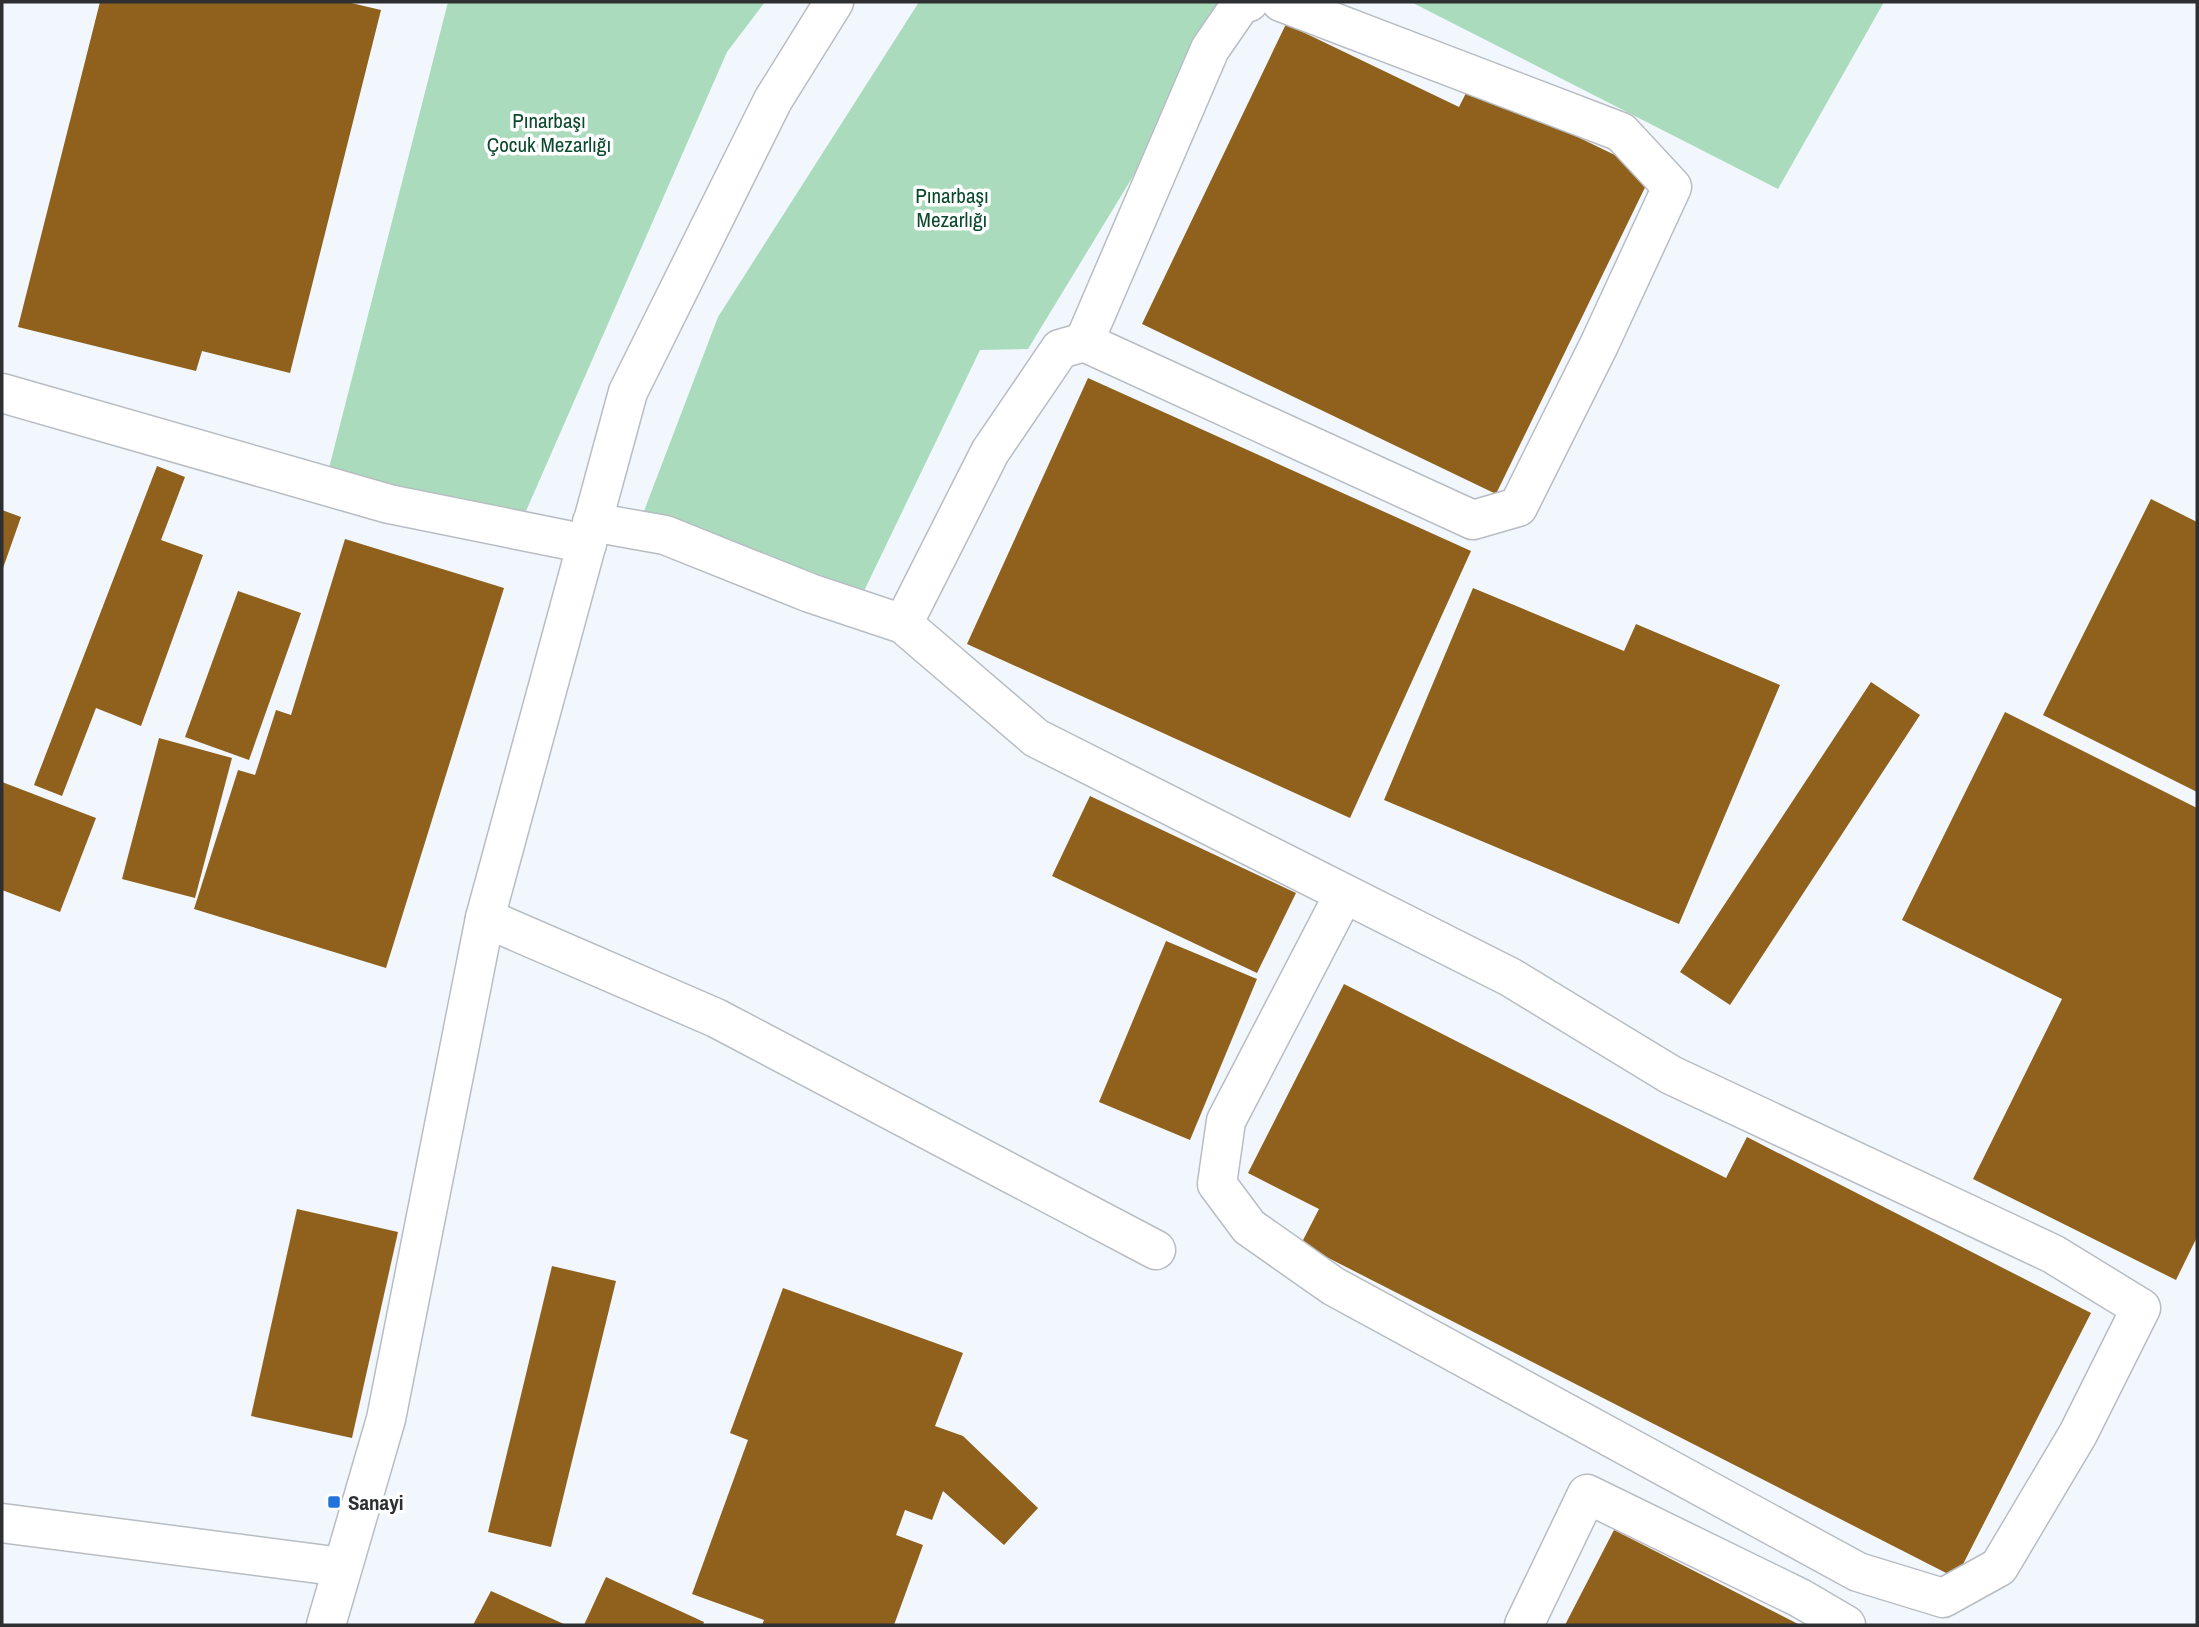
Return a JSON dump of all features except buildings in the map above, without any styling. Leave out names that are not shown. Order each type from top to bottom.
[{"type":"street","points":[[326,1625],[386,1419],[485,918],[628,392],[773,100],[834,2]]},
{"type":"street","points":[[1084,342],[1210,49],[1241,4],[1249,2]]},
{"type":"street","points":[[903,624],[989,452],[1060,349],[1084,342],[1474,520],[1518,507],[1600,345],[1672,187],[1620,132],[1281,2]]},
{"type":"street","points":[[2,393],[389,503],[589,533],[665,535],[810,593],[903,624],[1036,738],[1510,977],[1671,1075],[2053,1254],[2141,1308],[2078,1434],[1999,1567],[1943,1598],[1858,1572],[1333,1286],[1249,1227],[1217,1184],[1226,1121],[1344,894]]},
{"type":"street","points":[[485,918],[716,1018],[1156,1250]]},
{"type":"street","points":[[1524,1625],[1587,1494],[1800,1598],[1846,1625]]},
{"type":"street","points":[[2,1523],[342,1567]]},
{"type":"green space","name":"Pınarbaşı Çocuk Mezarlığı","points":[[448,2],[765,2],[727,52],[519,527],[328,472]]},
{"type":"green space","name":"Pınarbaşı Mezarlığı","points":[[919,2],[1239,2],[1028,349],[980,350],[864,591],[644,511],[718,317]]},
{"type":"green space","points":[[1411,2],[1884,2],[1778,189]]},
{"type":"place","name":"Sanayi","points":[[334,1502]]}]
